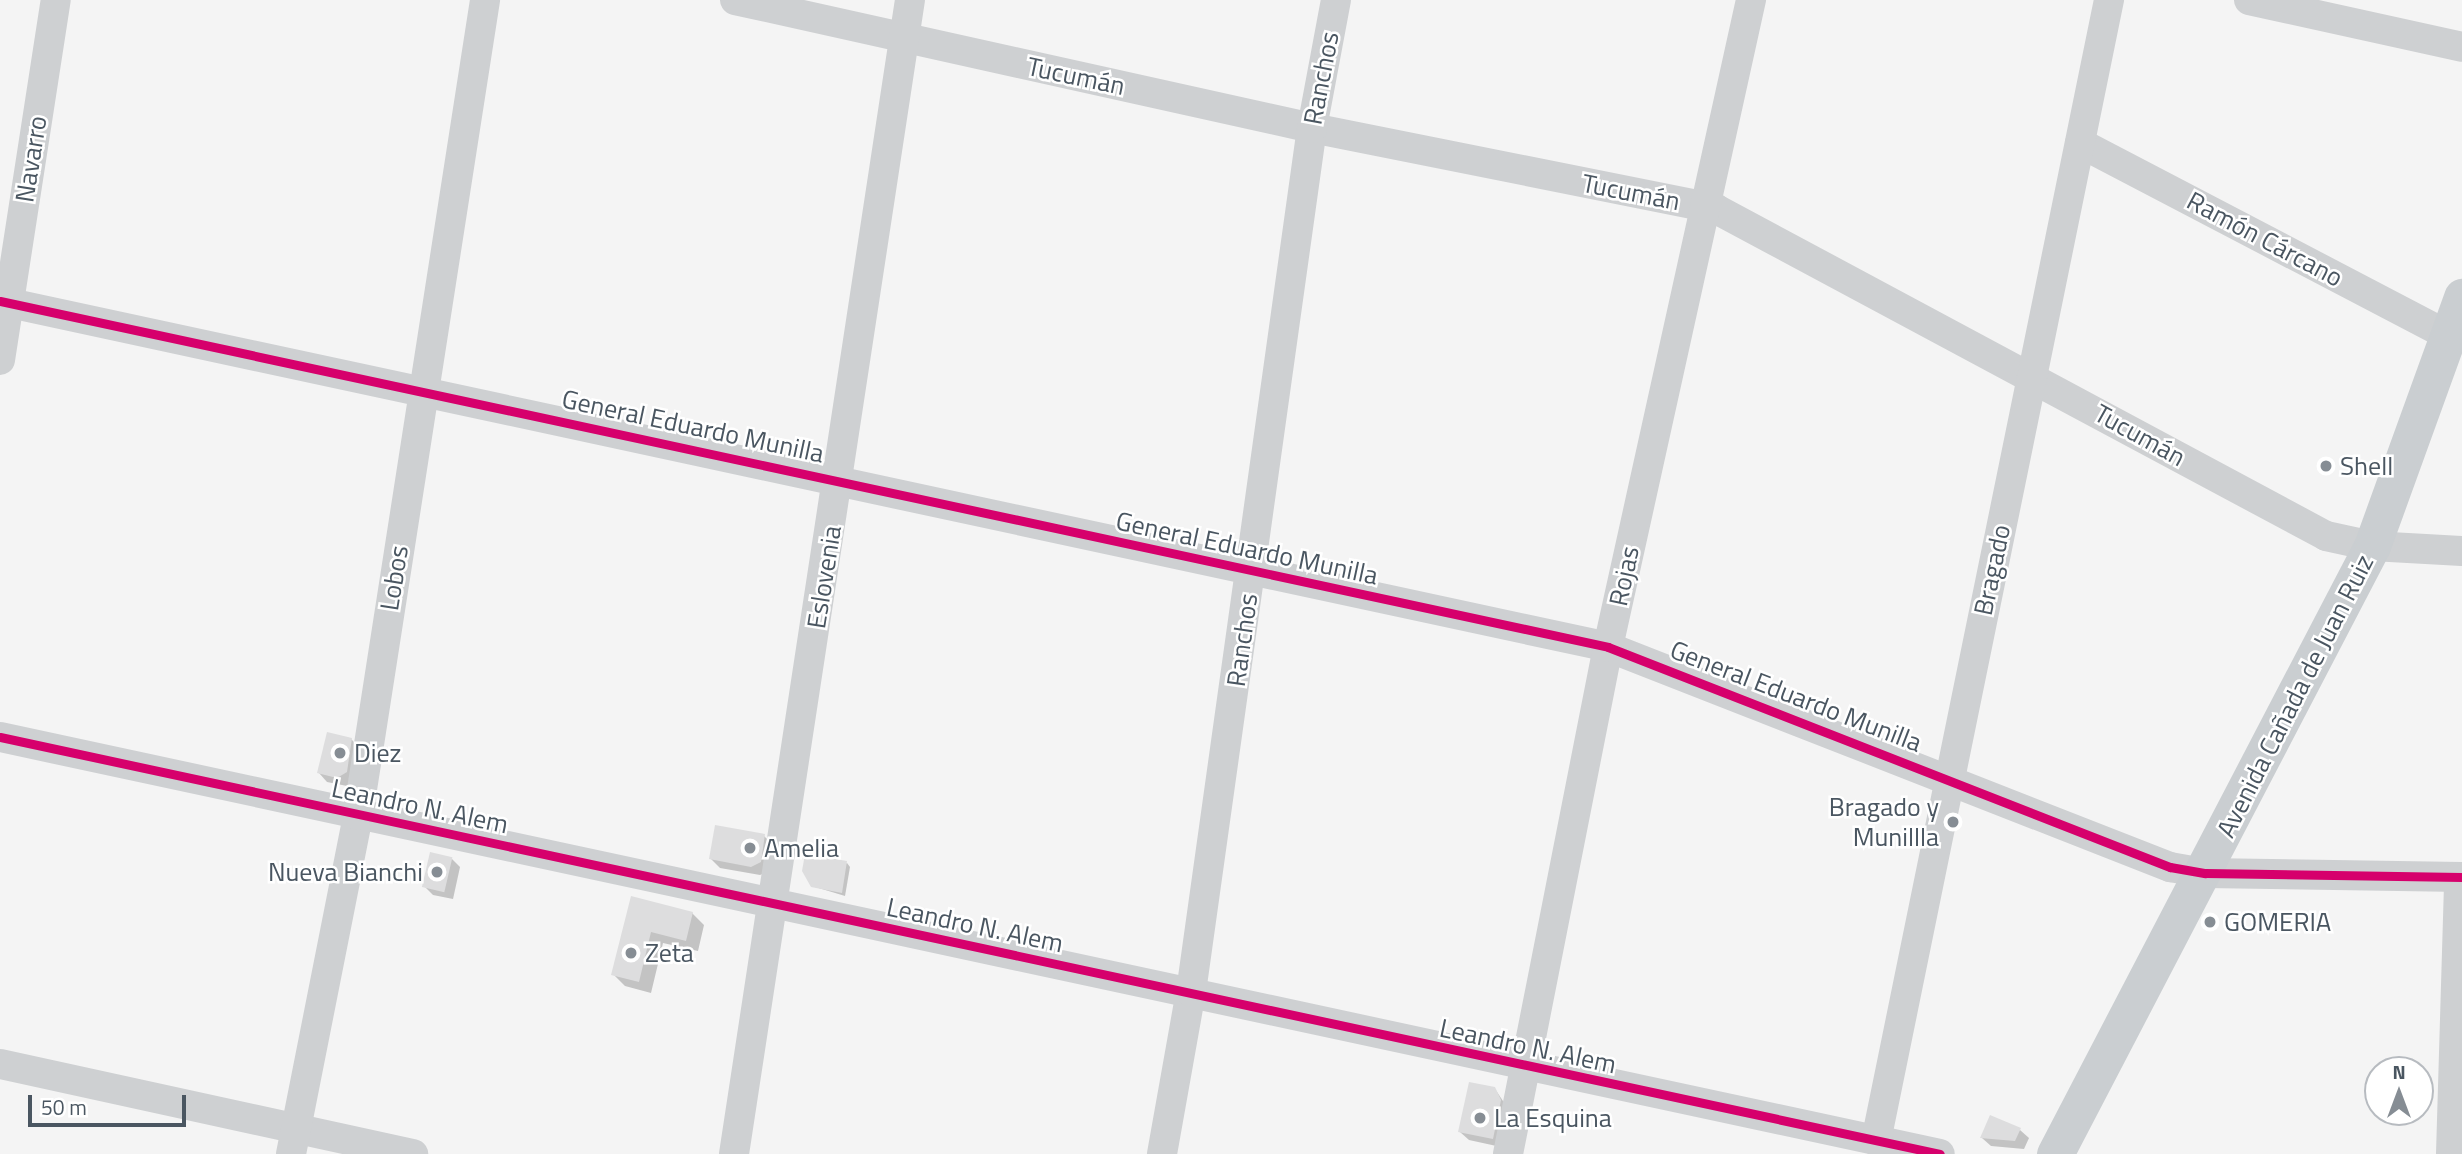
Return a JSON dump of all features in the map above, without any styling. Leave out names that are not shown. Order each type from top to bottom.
[{"type":"main road","name":"Avenida Cañada de Juan Ruiz","points":[[2055,1154],[2205,873],[2372,546],[2462,297]]},
{"type":"street","name":"Navarro","points":[[0,360],[4,302],[56,0]]},
{"type":"street","name":"Lobos","points":[[294,1141],[358,815],[485,0]]},
{"type":"street","name":"Tucumán","points":[[735,0],[1311,128],[1705,206],[2033,377],[2326,536],[2372,546],[2462,551]]},
{"type":"street","name":"Eslovenia","points":[[734,1154],[775,902],[910,0]]},
{"type":"street","name":"Ranchos","points":[[1162,1154],[1191,992],[1252,571],[1311,128],[1336,0]]},
{"type":"street","name":"Rojas","points":[[1508,1154],[1608,647],[1751,0]]},
{"type":"street","name":"Bragado","points":[[1876,1141],[1948,777],[2109,0]]},
{"type":"street","points":[[2249,0],[2462,47]]},
{"type":"street","name":"Ramón Cárcano","points":[[2080,144],[2449,336]]},
{"type":"street","name":"General Eduardo Munilla","points":[[4,302],[838,478],[1608,647],[1948,777],[2170,867],[2205,873],[2460,877]]},
{"type":"street","name":"Leandro N. Alem","points":[[0,737],[1191,992],[1526,1068],[1940,1154]]},
{"type":"street","points":[[2451,1154],[2460,877]]},
{"type":"street","points":[[0,1064],[294,1141],[413,1154]]},
{"type":"building","name":"Diez","points":[[327,732],[352,738],[347,772],[337,778],[317,773]]},
{"type":"building","points":[[715,825],[765,834],[761,862],[751,867],[709,859]]},
{"type":"building","name":"Nueva Bianchi","points":[[430,852],[452,857],[444,892],[422,887]]},
{"type":"building","points":[[805,854],[847,861],[842,893],[811,887],[802,871]]},
{"type":"building","name":"Zeta","points":[[631,896],[693,912],[686,941],[651,932],[639,982],[611,975]]},
{"type":"building","name":"La Esquina","points":[[1469,1082],[1495,1087],[1501,1100],[1493,1139],[1458,1132]]},
{"type":"building","points":[[1990,1115],[2021,1128],[2015,1141],[1980,1138]]},
{"type":"cycle path","points":[[0,301],[1608,647],[2170,867],[2205,873],[2462,877]]},
{"type":"cycle path","points":[[0,737],[1940,1154]]},
{"type":"place","name":"Shell","points":[[2326,466]]},
{"type":"place","name":"Diez","points":[[340,753]]},
{"type":"place","name":"Bragado y Munillla","points":[[1953,822]]},
{"type":"place","name":"Amelia","points":[[750,848]]},
{"type":"place","name":"Nueva Bianchi","points":[[437,872]]},
{"type":"place","name":"GOMERIA","points":[[2210,922]]},
{"type":"place","name":"Zeta","points":[[631,953]]},
{"type":"place","name":"La Esquina","points":[[1480,1118]]}]
